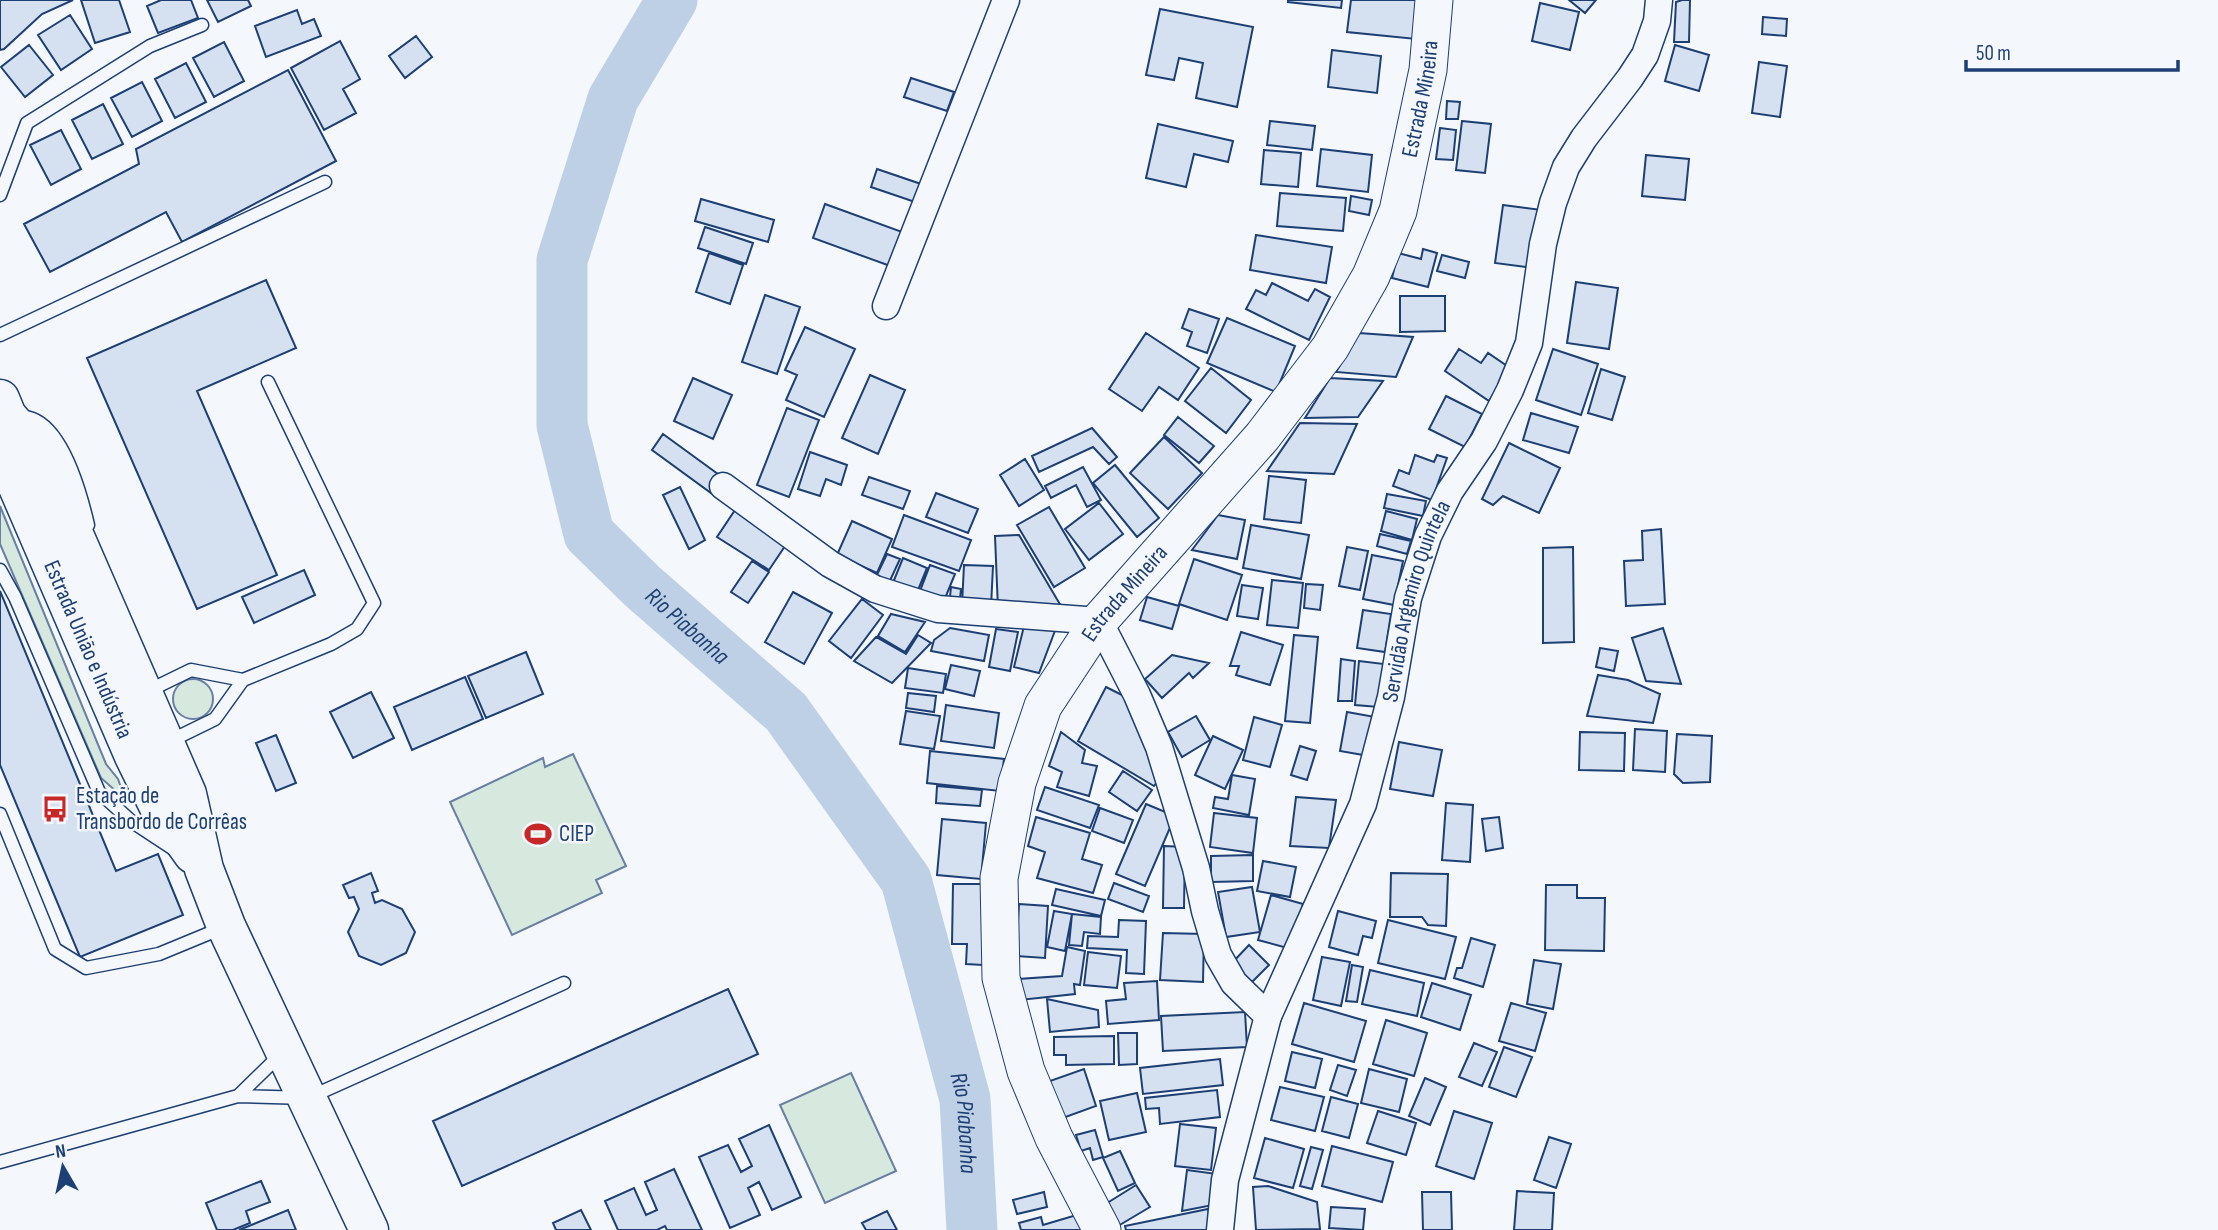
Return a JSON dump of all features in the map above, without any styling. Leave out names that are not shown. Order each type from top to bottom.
[{"type":"main road","name":"Estrada União e Indústria","points":[[2,411],[38,452],[109,616],[127,699]]},
{"type":"main road","name":"Estrada União e Indústria","points":[[2,411],[8,464],[150,749],[187,794],[204,869],[226,926],[369,1230]]},
{"type":"street","points":[[886,306],[1006,0]]},
{"type":"street","name":"Estrada Mineira","points":[[1102,1230],[1054,1138],[1026,1071],[1001,978],[999,878],[1017,783],[1043,706],[1099,621],[1262,437],[1330,348],[1371,276],[1398,211],[1428,70],[1434,0]]},
{"type":"street","name":"Servidão Argemiro Quintela","points":[[1220,1230],[1225,1180],[1268,1016],[1363,804],[1391,697],[1408,598],[1428,536],[1450,491],[1484,441],[1500,411],[1529,343],[1543,244],[1553,203],[1566,167],[1645,55],[1657,21],[1659,0]]},
{"type":"street","points":[[723,486],[830,564],[875,589],[938,609],[1099,621],[1137,695],[1159,747],[1196,868],[1218,955],[1234,983],[1268,1016]]},
{"type":"lane","points":[[0,195],[27,123],[150,46],[202,25]]},
{"type":"lane","points":[[0,335],[325,182]]},
{"type":"lane","points":[[150,749],[215,719],[243,680],[331,644],[358,629],[374,603],[268,382]]},
{"type":"lane","points":[[0,570],[15,597],[99,792],[131,821],[204,869]]},
{"type":"lane","points":[[127,699],[191,670],[243,680]]},
{"type":"lane","points":[[0,814],[55,949],[86,968],[159,954],[226,926]]},
{"type":"lane","points":[[0,1162],[238,1096],[308,1098],[564,983]]},
{"type":"lane","points":[[238,1096],[284,1051]]},
{"type":"shaded area","points":[[0,506],[106,764],[118,779],[125,799],[101,778],[0,544]]},
{"type":"shaded area","points":[[193,679],[207,685],[213,699],[207,713],[193,719],[179,713],[173,699],[179,685]]},
{"type":"shaded area","name":"CIEP","points":[[573,754],[626,866],[596,880],[602,893],[512,935],[450,802],[543,758],[545,767]]},
{"type":"shaded area","points":[[851,1073],[896,1171],[825,1203],[780,1105]]},
{"type":"building","points":[[0,0],[73,0],[42,14],[0,50]]},
{"type":"building","points":[[81,0],[119,0],[130,32],[95,43]]},
{"type":"building","points":[[161,0],[191,0],[198,18],[158,33],[147,6]]},
{"type":"building","points":[[207,0],[248,0],[251,6],[218,22]]},
{"type":"building","points":[[1288,0],[1342,0],[1341,8]]},
{"type":"building","points":[[1351,0],[1420,0],[1416,39],[1347,32]]},
{"type":"building","points":[[1569,0],[1596,0],[1585,13]]},
{"type":"building","points":[[1690,0],[1689,42],[1674,42],[1676,2]]},
{"type":"building","points":[[1540,3],[1579,12],[1570,50],[1532,41]]},
{"type":"building","points":[[1160,9],[1253,27],[1237,107],[1196,98],[1203,63],[1179,58],[1174,80],[1146,75]]},
{"type":"building","points":[[297,10],[302,24],[314,19],[321,36],[266,57],[255,26]]},
{"type":"building","points":[[70,15],[92,49],[61,70],[38,35]]},
{"type":"building","points":[[1763,17],[1787,19],[1786,36],[1762,34]]},
{"type":"building","points":[[416,36],[432,57],[405,78],[389,56]]},
{"type":"building","points":[[340,41],[360,79],[343,89],[356,113],[324,130],[291,68]]},
{"type":"building","points":[[224,42],[244,81],[214,97],[193,58]]},
{"type":"building","points":[[29,45],[53,75],[25,97],[1,67]]},
{"type":"building","points":[[1675,45],[1709,55],[1699,91],[1665,81]]},
{"type":"building","points":[[1332,50],[1381,56],[1377,93],[1328,87]]},
{"type":"building","points":[[1759,62],[1787,66],[1780,117],[1752,113]]},
{"type":"building","points":[[186,63],[206,102],[175,118],[155,79]]},
{"type":"building","points":[[288,70],[336,161],[182,242],[166,212],[50,272],[24,224],[139,164],[136,149]]},
{"type":"building","points":[[911,78],[954,92],[947,111],[904,97]]},
{"type":"building","points":[[142,82],[162,121],[132,137],[111,98]]},
{"type":"building","points":[[1447,101],[1460,102],[1458,119],[1446,119]]},
{"type":"building","points":[[103,104],[123,144],[92,159],[72,120]]},
{"type":"building","points":[[1270,121],[1315,126],[1312,150],[1267,145]]},
{"type":"building","points":[[1462,121],[1491,124],[1485,173],[1456,170]]},
{"type":"building","points":[[1158,124],[1233,141],[1228,162],[1194,154],[1186,187],[1146,178]]},
{"type":"building","points":[[1440,128],[1456,130],[1453,160],[1436,159]]},
{"type":"building","points":[[61,130],[81,169],[51,185],[30,145]]},
{"type":"building","points":[[1321,149],[1372,155],[1368,192],[1317,186]]},
{"type":"building","points":[[1264,150],[1301,153],[1298,187],[1261,184]]},
{"type":"building","points":[[1646,155],[1689,159],[1685,200],[1642,196]]},
{"type":"building","points":[[877,169],[921,184],[915,202],[871,187]]},
{"type":"building","points":[[1280,193],[1346,198],[1343,231],[1277,226]]},
{"type":"building","points":[[1351,196],[1372,200],[1369,215],[1349,211]]},
{"type":"building","points":[[701,199],[774,220],[768,242],[695,221]]},
{"type":"building","points":[[825,204],[905,233],[893,267],[813,238]]},
{"type":"building","points":[[1503,205],[1542,210],[1533,268],[1495,263]]},
{"type":"building","points":[[705,227],[753,243],[746,264],[698,248]]},
{"type":"building","points":[[1256,235],[1332,247],[1326,283],[1250,270]]},
{"type":"building","points":[[1423,249],[1437,253],[1428,287],[1392,278],[1398,253],[1421,259]]},
{"type":"building","points":[[709,253],[743,265],[730,304],[696,292]]},
{"type":"building","points":[[1442,255],[1469,262],[1465,278],[1437,271]]},
{"type":"building","points":[[266,280],[296,348],[197,391],[277,575],[197,609],[87,358]]},
{"type":"building","points":[[1576,282],[1618,288],[1609,349],[1567,343]]},
{"type":"building","points":[[1272,283],[1308,301],[1315,289],[1330,297],[1309,340],[1246,309],[1256,290],[1266,295]]},
{"type":"building","points":[[765,295],[800,307],[777,374],[742,362]]},
{"type":"building","points":[[1400,296],[1445,296],[1445,331],[1400,332]]},
{"type":"building","points":[[1189,309],[1219,319],[1207,353],[1187,346],[1192,332],[1182,328]]},
{"type":"building","points":[[1227,318],[1295,346],[1276,392],[1207,363]]},
{"type":"building","points":[[805,327],[855,349],[824,417],[786,400],[797,375],[785,370]]},
{"type":"building","points":[[1146,333],[1199,368],[1178,400],[1159,387],[1142,411],[1109,389]]},
{"type":"building","points":[[1359,333],[1413,337],[1396,377],[1336,372]]},
{"type":"building","points":[[1459,349],[1481,363],[1488,353],[1510,368],[1489,401],[1445,371]]},
{"type":"building","points":[[1553,349],[1598,364],[1581,415],[1536,400]]},
{"type":"building","points":[[1211,368],[1251,400],[1226,433],[1185,401]]},
{"type":"building","points":[[1601,369],[1625,377],[1612,420],[1588,413]]},
{"type":"building","points":[[870,375],[905,390],[878,454],[842,438]]},
{"type":"building","points":[[693,378],[732,395],[713,439],[674,421]]},
{"type":"building","points":[[1330,378],[1383,381],[1358,417],[1305,418]]},
{"type":"building","points":[[1446,396],[1482,414],[1465,447],[1429,429]]},
{"type":"building","points":[[787,408],[819,420],[789,497],[757,485]]},
{"type":"building","points":[[1531,413],[1578,427],[1569,453],[1523,440]]},
{"type":"building","points":[[1178,417],[1214,446],[1199,463],[1164,435]]},
{"type":"building","points":[[1300,423],[1357,424],[1334,474],[1267,471]]},
{"type":"building","points":[[1092,428],[1117,457],[1109,464],[1093,447],[1039,472],[1032,456]]},
{"type":"building","points":[[663,434],[722,477],[711,493],[652,450]]},
{"type":"building","points":[[1164,437],[1202,473],[1168,509],[1130,473]]},
{"type":"building","points":[[1509,443],[1560,468],[1539,513],[1503,496],[1493,505],[1482,499]]},
{"type":"building","points":[[810,452],[847,465],[841,485],[826,479],[820,496],[798,489]]},
{"type":"building","points":[[1415,455],[1434,462],[1437,455],[1447,458],[1432,500],[1393,486],[1399,470],[1409,474]]},
{"type":"building","points":[[1025,459],[1044,490],[1019,506],[1000,475]]},
{"type":"building","points":[[1115,465],[1159,518],[1137,537],[1093,483]]},
{"type":"building","points":[[1083,467],[1101,500],[1087,507],[1076,485],[1051,498],[1045,486]]},
{"type":"building","points":[[1269,476],[1306,480],[1301,523],[1264,519]]},
{"type":"building","points":[[869,477],[910,491],[903,509],[862,495]]},
{"type":"building","points":[[680,487],[705,540],[689,549],[663,495]]},
{"type":"building","points":[[936,493],[978,509],[968,533],[926,517]]},
{"type":"building","points":[[1387,494],[1426,501],[1423,516],[1384,508]]},
{"type":"building","points":[[1099,503],[1123,534],[1089,560],[1065,529]]},
{"type":"building","points":[[737,507],[789,540],[769,570],[717,537]]},
{"type":"building","points":[[1049,507],[1085,568],[1054,587],[1017,525]]},
{"type":"building","points":[[1386,511],[1417,519],[1412,540],[1381,531]]},
{"type":"building","points":[[904,515],[971,540],[959,571],[892,547]]},
{"type":"building","points":[[1218,515],[1245,520],[1237,559],[1192,550]]},
{"type":"building","points":[[852,521],[892,539],[877,573],[837,555]]},
{"type":"building","points":[[1251,525],[1309,535],[1301,579],[1243,568]]},
{"type":"building","points":[[1661,529],[1665,604],[1626,606],[1624,561],[1643,560],[1642,531]]},
{"type":"building","points":[[1380,534],[1411,541],[1407,554],[1377,546]]},
{"type":"building","points":[[1019,535],[1061,606],[998,609],[995,536]]},
{"type":"building","points":[[1347,547],[1368,551],[1360,590],[1339,586]]},
{"type":"building","points":[[1573,547],[1574,642],[1543,643],[1543,548]]},
{"type":"building","points":[[887,554],[900,559],[887,587],[874,581]]},
{"type":"building","points":[[1372,555],[1403,561],[1394,605],[1363,599]]},
{"type":"building","points":[[903,558],[927,568],[914,600],[890,590]]},
{"type":"building","points":[[1194,559],[1242,575],[1227,620],[1179,604]]},
{"type":"building","points":[[752,561],[769,572],[748,603],[731,592]]},
{"type":"building","points":[[930,565],[955,574],[941,608],[917,599]]},
{"type":"building","points":[[964,565],[993,566],[991,607],[962,605]]},
{"type":"building","points":[[304,570],[315,595],[254,623],[242,597]]},
{"type":"building","points":[[1272,580],[1303,583],[1298,628],[1267,625]]},
{"type":"building","points":[[1306,584],[1323,585],[1320,610],[1304,608]]},
{"type":"building","points":[[1242,585],[1263,588],[1258,619],[1237,616]]},
{"type":"building","points":[[951,587],[961,589],[959,608],[949,607]]},
{"type":"building","name":"Estação de Transbordo de Corrêas","points":[[0,591],[116,871],[158,854],[183,915],[80,957],[0,765]]},
{"type":"building","points":[[793,592],[832,613],[804,664],[765,642]]},
{"type":"building","points":[[1147,597],[1179,606],[1172,629],[1140,620]]},
{"type":"building","points":[[862,599],[883,615],[851,658],[829,641]]},
{"type":"building","points":[[1363,610],[1391,614],[1385,652],[1357,648]]},
{"type":"building","points":[[891,614],[925,622],[905,652],[878,636]]},
{"type":"building","points":[[1024,626],[1056,628],[1039,673],[1014,667]]},
{"type":"building","points":[[950,628],[989,635],[984,661],[931,651],[934,640]]},
{"type":"building","points":[[1663,628],[1681,684],[1646,681],[1632,638]]},
{"type":"building","points":[[996,629],[1018,632],[1010,671],[989,667]]},
{"type":"building","points":[[1241,632],[1283,645],[1270,685],[1236,675],[1239,666],[1230,666]]},
{"type":"building","points":[[918,635],[931,643],[892,683],[854,661],[876,637],[906,654]]},
{"type":"building","points":[[1294,635],[1318,637],[1310,723],[1285,721]]},
{"type":"building","points":[[1600,648],[1618,651],[1614,671],[1596,667]]},
{"type":"building","points":[[526,652],[543,694],[486,718],[468,676]]},
{"type":"building","points":[[1172,655],[1209,663],[1193,678],[1189,673],[1162,698],[1145,679]]},
{"type":"building","points":[[1341,659],[1355,661],[1352,701],[1338,701]]},
{"type":"building","points":[[1359,661],[1384,664],[1379,707],[1355,705]]},
{"type":"building","points":[[951,665],[980,671],[974,696],[945,689]]},
{"type":"building","points":[[908,668],[946,674],[943,693],[905,688]]},
{"type":"building","points":[[1598,675],[1628,680],[1660,694],[1653,723],[1587,716]]},
{"type":"building","points":[[465,677],[483,719],[412,750],[394,707]]},
{"type":"building","points":[[1106,687],[1130,699],[1160,778],[1154,786],[1078,741]]},
{"type":"building","points":[[371,692],[394,738],[353,758],[330,712]]},
{"type":"building","points":[[908,693],[936,696],[934,712],[906,708]]},
{"type":"building","points":[[946,705],[999,713],[994,748],[941,741]]},
{"type":"building","points":[[906,711],[940,716],[934,749],[900,744]]},
{"type":"building","points":[[1347,712],[1375,717],[1369,756],[1340,751]]},
{"type":"building","points":[[1196,716],[1210,740],[1182,757],[1168,732]]},
{"type":"building","points":[[1254,717],[1282,725],[1270,767],[1243,760]]},
{"type":"building","points":[[1635,729],[1667,731],[1665,772],[1633,770]]},
{"type":"building","points":[[1061,732],[1085,750],[1082,763],[1097,766],[1089,796],[1057,787],[1062,772],[1049,766]]},
{"type":"building","points":[[1580,732],[1625,733],[1624,771],[1579,770]]},
{"type":"building","points":[[1677,734],[1712,736],[1710,782],[1683,783],[1674,774]]},
{"type":"building","points":[[276,735],[296,783],[276,791],[256,743]]},
{"type":"building","points":[[1213,736],[1243,750],[1225,789],[1195,775]]},
{"type":"building","points":[[1399,742],[1442,750],[1433,796],[1390,789]]},
{"type":"building","points":[[1300,746],[1316,751],[1307,780],[1291,775]]},
{"type":"building","points":[[930,751],[1004,759],[1000,791],[927,783]]},
{"type":"building","points":[[1123,771],[1152,790],[1137,811],[1109,792]]},
{"type":"building","points":[[1232,775],[1255,779],[1249,815],[1213,808],[1215,797],[1228,799]]},
{"type":"building","points":[[937,786],[982,790],[980,806],[936,803]]},
{"type":"building","points":[[1045,787],[1099,805],[1090,828],[1037,810]]},
{"type":"building","points":[[1296,797],[1336,800],[1329,848],[1290,846]]},
{"type":"building","points":[[1446,803],[1473,805],[1470,862],[1442,860]]},
{"type":"building","points":[[1146,804],[1175,816],[1145,886],[1116,874]]},
{"type":"building","points":[[1100,808],[1133,820],[1124,843],[1092,831]]},
{"type":"building","points":[[1214,813],[1257,818],[1253,853],[1210,847]]},
{"type":"building","points":[[1036,817],[1090,833],[1082,859],[1102,865],[1093,893],[1037,878],[1045,852],[1028,846]]},
{"type":"building","points":[[1499,817],[1503,848],[1486,851],[1482,819]]},
{"type":"building","points":[[942,819],[986,823],[981,879],[937,875]]},
{"type":"building","points":[[1164,846],[1185,847],[1184,908],[1163,908]]},
{"type":"building","points":[[1253,855],[1253,881],[1211,882],[1211,856]]},
{"type":"building","points":[[1263,861],[1296,867],[1290,897],[1257,891]]},
{"type":"building","points":[[371,873],[378,891],[372,893],[375,903],[382,900],[402,909],[415,932],[406,953],[381,965],[359,956],[348,932],[359,909],[354,897],[349,898],[343,885]]},
{"type":"building","points":[[1391,873],[1448,874],[1446,926],[1428,925],[1422,917],[1390,917]]},
{"type":"building","points":[[1114,883],[1149,896],[1143,912],[1108,899]]},
{"type":"building","points":[[953,884],[985,884],[983,965],[966,964],[967,944],[952,944]]},
{"type":"building","points":[[1546,885],[1577,885],[1577,898],[1605,898],[1604,951],[1545,950]]},
{"type":"building","points":[[1252,887],[1260,932],[1226,937],[1218,892]]},
{"type":"building","points":[[1056,889],[1105,900],[1101,916],[1052,905]]},
{"type":"building","points":[[1271,895],[1303,904],[1291,949],[1258,940]]},
{"type":"building","points":[[1019,904],[1048,906],[1045,958],[1016,956]]},
{"type":"building","points":[[1054,911],[1072,914],[1065,951],[1047,947]]},
{"type":"building","points":[[1338,911],[1376,921],[1372,938],[1363,936],[1358,955],[1329,947]]},
{"type":"building","points":[[1072,914],[1101,917],[1100,934],[1084,932],[1082,946],[1069,945]]},
{"type":"building","points":[[1119,920],[1146,921],[1144,974],[1126,973],[1127,950],[1087,948],[1088,936],[1118,937]]},
{"type":"building","points":[[1388,920],[1456,937],[1445,979],[1378,963]]},
{"type":"building","points":[[1163,933],[1204,934],[1203,982],[1160,980]]},
{"type":"building","points":[[1471,938],[1495,945],[1483,987],[1454,978],[1457,968],[1462,968]]},
{"type":"building","points":[[1249,945],[1269,965],[1251,983],[1231,964]]},
{"type":"building","points":[[1067,947],[1085,951],[1080,985],[1074,984],[1075,994],[1020,1000],[1018,979],[1062,976]]},
{"type":"building","points":[[1088,952],[1121,956],[1117,988],[1084,985]]},
{"type":"building","points":[[1322,957],[1350,962],[1341,1006],[1313,1000]]},
{"type":"building","points":[[1534,960],[1561,964],[1553,1009],[1527,1004]]},
{"type":"building","points":[[1352,965],[1363,967],[1357,1002],[1346,1001]]},
{"type":"building","points":[[1370,970],[1424,983],[1417,1016],[1362,1004]]},
{"type":"building","points":[[1157,981],[1159,1020],[1108,1024],[1106,1001],[1126,999],[1124,983]]},
{"type":"building","points":[[1432,983],[1471,995],[1460,1030],[1421,1017]]},
{"type":"building","points":[[728,989],[758,1054],[462,1186],[433,1121]]},
{"type":"building","points":[[1047,999],[1098,1010],[1099,1027],[1050,1032]]},
{"type":"building","points":[[1304,1003],[1366,1021],[1354,1062],[1292,1044]]},
{"type":"building","points":[[1511,1003],[1546,1013],[1535,1051],[1499,1041]]},
{"type":"building","points":[[1245,1012],[1247,1047],[1163,1051],[1161,1016]]},
{"type":"building","points":[[1386,1020],[1427,1033],[1414,1076],[1373,1064]]},
{"type":"building","points":[[1118,1033],[1137,1033],[1137,1064],[1119,1065]]},
{"type":"building","points":[[1114,1036],[1114,1064],[1066,1065],[1066,1055],[1054,1055],[1054,1037]]},
{"type":"building","points":[[1474,1043],[1497,1052],[1482,1086],[1459,1077]]},
{"type":"building","points":[[1504,1047],[1532,1057],[1516,1097],[1489,1087]]},
{"type":"building","points":[[1292,1052],[1322,1059],[1315,1088],[1285,1081]]},
{"type":"building","points":[[1220,1059],[1223,1085],[1143,1094],[1140,1068]]},
{"type":"building","points":[[1338,1065],[1356,1070],[1347,1096],[1330,1090]]},
{"type":"building","points":[[1084,1069],[1096,1106],[1060,1119],[1047,1082]]},
{"type":"building","points":[[1369,1069],[1407,1079],[1399,1112],[1361,1103]]},
{"type":"building","points":[[1425,1078],[1446,1087],[1430,1125],[1409,1116]]},
{"type":"building","points":[[1280,1087],[1324,1097],[1315,1131],[1271,1120]]},
{"type":"building","points":[[1217,1090],[1220,1117],[1160,1124],[1159,1108],[1146,1109],[1145,1098]]},
{"type":"building","points":[[1137,1093],[1146,1132],[1109,1140],[1100,1101]]},
{"type":"building","points":[[1331,1097],[1358,1104],[1349,1138],[1322,1131]]},
{"type":"building","points":[[1378,1111],[1416,1123],[1406,1155],[1367,1143]]},
{"type":"building","points":[[1454,1111],[1492,1123],[1474,1179],[1436,1166]]},
{"type":"building","points":[[1180,1124],[1216,1128],[1211,1170],[1175,1166]]},
{"type":"building","points":[[769,1125],[801,1197],[772,1210],[759,1182],[748,1188],[760,1215],[730,1228],[699,1157],[728,1145],[741,1172],[752,1166],[739,1139]]},
{"type":"building","points":[[1095,1130],[1103,1157],[1093,1160],[1090,1148],[1081,1151],[1076,1135]]},
{"type":"building","points":[[1549,1137],[1571,1144],[1556,1188],[1534,1180]]},
{"type":"building","points":[[1265,1138],[1304,1149],[1293,1188],[1254,1178]]},
{"type":"building","points":[[1332,1146],[1393,1162],[1382,1202],[1322,1186]]},
{"type":"building","points":[[1311,1147],[1323,1150],[1312,1189],[1300,1186]]},
{"type":"building","points":[[1120,1151],[1135,1183],[1118,1191],[1103,1158]]},
{"type":"building","points":[[674,1169],[702,1230],[667,1230],[665,1226],[657,1230],[618,1230],[605,1201],[634,1188],[646,1215],[657,1210],[645,1182]]},
{"type":"building","points":[[1187,1170],[1217,1174],[1213,1205],[1182,1211]]},
{"type":"building","points":[[261,1181],[270,1202],[246,1211],[250,1223],[233,1230],[217,1230],[206,1203]]},
{"type":"building","points":[[1136,1185],[1150,1207],[1118,1226],[1104,1205]]},
{"type":"building","points":[[1268,1186],[1317,1202],[1320,1229],[1256,1230],[1253,1187]]},
{"type":"building","points":[[1517,1191],[1554,1193],[1552,1230],[1514,1230]]},
{"type":"building","points":[[1044,1192],[1047,1207],[1017,1214],[1013,1200]]},
{"type":"building","points":[[1422,1192],[1451,1192],[1452,1230],[1423,1230]]},
{"type":"building","points":[[1331,1207],[1365,1209],[1363,1230],[1329,1228]]},
{"type":"building","points":[[1208,1209],[1213,1230],[1126,1230],[1125,1226]]},
{"type":"building","points":[[288,1210],[296,1230],[239,1230]]},
{"type":"building","points":[[581,1210],[591,1230],[556,1230],[553,1223]]},
{"type":"building","points":[[887,1211],[897,1230],[866,1230],[862,1223]]},
{"type":"building","points":[[1080,1214],[1085,1230],[1021,1230],[1019,1223],[1041,1217],[1043,1225]]},
{"type":"waterway","name":"Rio Piabanha","points":[[672,0],[613,99],[562,260],[562,425],[589,534],[642,586],[786,712],[906,880],[965,1099],[972,1230]]},
{"type":"place","name":"Estação de Transbordo de Corrêas","points":[[55,809]]},
{"type":"place","name":"CIEP","points":[[538,834]]}]
